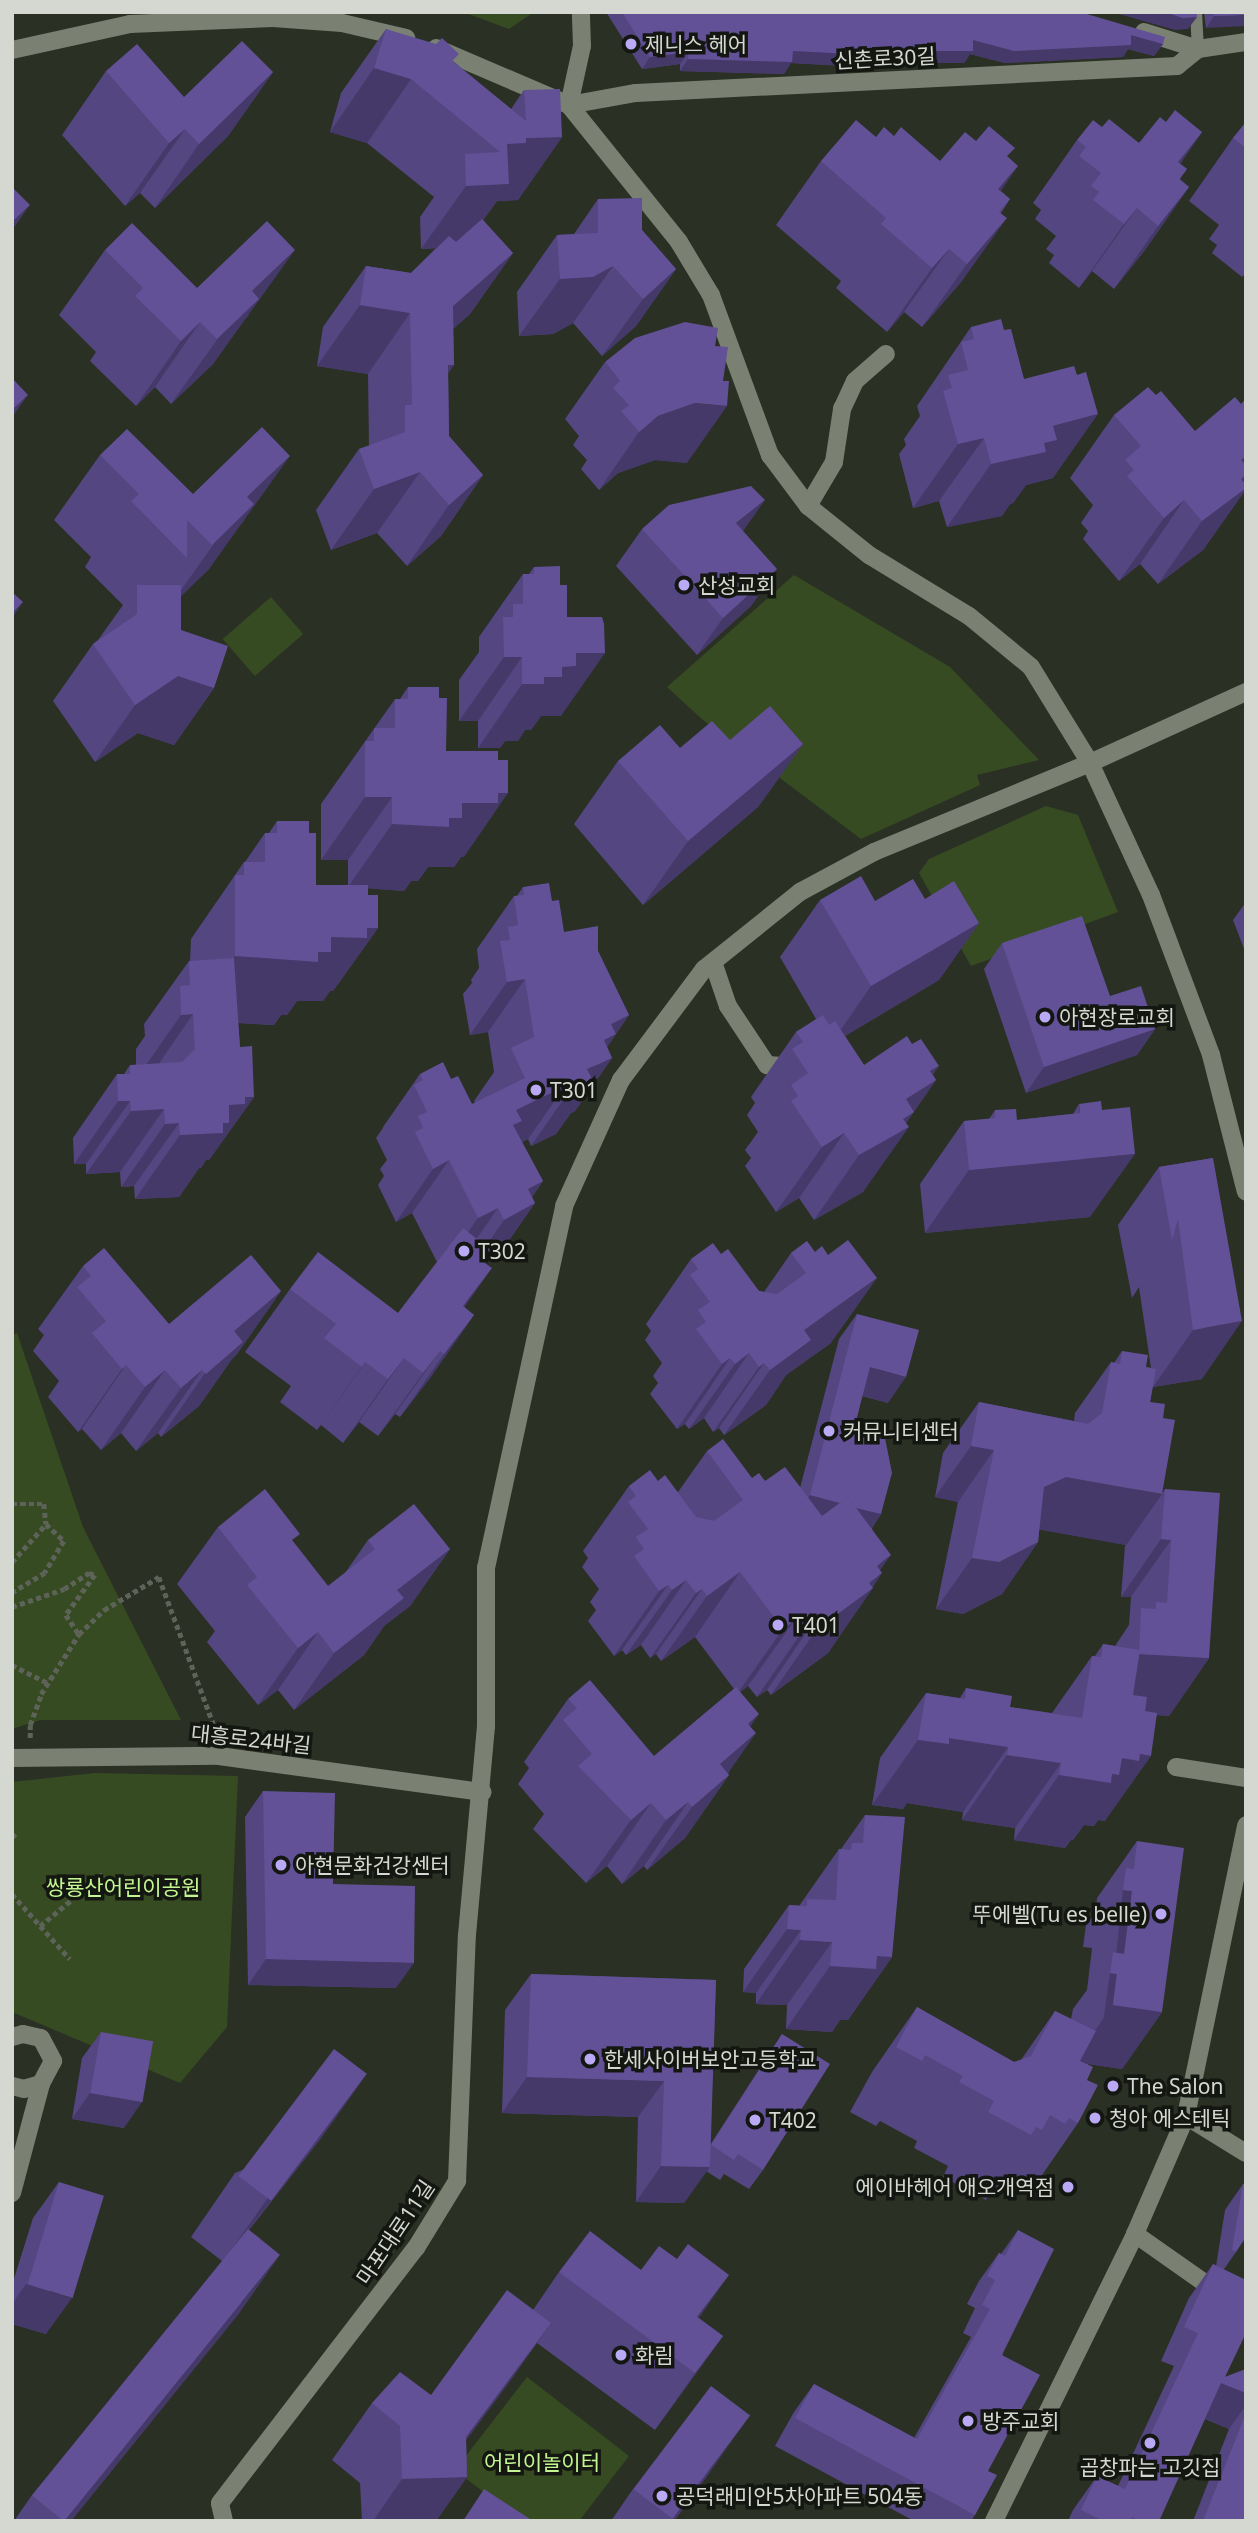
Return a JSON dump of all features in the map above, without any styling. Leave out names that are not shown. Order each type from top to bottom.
[{"type":"street","points":[[569,105],[582,46],[581,12]]},
{"type":"street","points":[[12,50],[130,24],[273,18],[342,23],[404,37],[468,60],[569,105],[679,242],[710,295],[770,454],[808,506],[869,555],[968,616],[1031,667],[1090,763],[1151,895],[1211,1055],[1246,1192]]},
{"type":"street","points":[[1121,26],[1198,49],[1246,43]]},
{"type":"street","name":"신촌로30길","points":[[569,105],[636,93],[1177,66],[1198,49]]},
{"type":"street","points":[[808,506],[834,462],[842,409],[855,381],[886,354]]},
{"type":"street","points":[[483,1792],[486,1568],[564,1206],[621,1080],[713,962],[800,892],[840,868],[1090,763],[1246,692]]},
{"type":"street","points":[[713,962],[728,1006],[767,1065],[813,1068]]},
{"type":"street","name":"대흥로24바길","points":[[12,1758],[219,1756],[483,1792]]},
{"type":"street","points":[[1176,1767],[1246,1778]]},
{"type":"street","name":"마포대로11길","points":[[224,2521],[220,2503],[416,2248],[457,2181],[467,1936],[483,1792]]},
{"type":"street","points":[[994,2521],[1135,2234],[1186,2116],[1246,1825]]},
{"type":"street","points":[[12,2037],[32,2035],[47,2044],[53,2061],[41,2084],[12,2193]]},
{"type":"street","points":[[12,2086],[23,2089],[41,2084]]},
{"type":"street","points":[[1186,2116],[1246,2153]]},
{"type":"street","points":[[1135,2234],[1246,2312]]},
{"type":"lane","points":[[1196,12],[1198,49]]},
{"type":"path","points":[[12,1504],[44,1504],[46,1524],[64,1541],[45,1573],[12,1593]]},
{"type":"path","points":[[12,1562],[46,1524]]},
{"type":"path","points":[[12,1608],[64,1589],[89,1573],[95,1575],[66,1615],[79,1634]]},
{"type":"path","points":[[31,1756],[30,1725],[48,1683],[79,1634],[104,1609],[159,1577],[217,1731],[219,1756]]},
{"type":"path","points":[[12,1665],[48,1683]]},
{"type":"path","points":[[40,1926],[104,1873]]},
{"type":"path","points":[[12,1894],[71,1959]]},
{"type":"green space","points":[[463,12],[534,12],[509,29]]},
{"type":"green space","points":[[794,575],[950,667],[1039,760],[977,775],[980,785],[861,839],[703,720],[667,687]]},
{"type":"green space","points":[[271,597],[303,634],[255,676],[223,639]]},
{"type":"green space","points":[[1046,806],[1078,815],[1118,912],[971,966],[919,873],[929,859]]},
{"type":"green space","points":[[17,1333],[83,1527],[181,1720],[40,1720],[12,1729],[12,1335]]},
{"type":"green space","name":"쌍룡산어린이공원","points":[[95,1773],[238,1776],[227,2027],[180,2083],[12,2012],[12,1782]]},
{"type":"green space","name":"어린이놀이터","points":[[527,2377],[629,2456],[579,2521],[521,2521],[455,2470]]},
{"type":"building","points":[[622,12],[1080,12],[1165,37],[1163,44],[1131,35],[1131,45],[1014,51],[973,40],[973,51],[892,51],[892,56],[793,51],[792,62],[688,59],[688,52],[650,57]]},
{"type":"building","points":[[1164,12],[1197,12],[1197,17],[1183,18]]},
{"type":"building","points":[[1214,12],[1246,12],[1246,15],[1214,16]]},
{"type":"building","points":[[386,29],[436,44],[442,38],[459,54],[452,61],[526,121],[524,90],[560,89],[562,137],[526,138],[526,143],[507,144],[509,184],[466,186],[465,154],[500,152],[411,79],[374,68]]},
{"type":"building","points":[[242,41],[273,72],[199,144],[185,129],[169,143],[106,71],[137,44],[184,97]]},
{"type":"building","points":[[1175,110],[1202,132],[1178,162],[1187,169],[1179,179],[1189,187],[1158,226],[1137,208],[1124,224],[1093,200],[1099,192],[1091,186],[1101,173],[1079,156],[1086,147],[1077,140],[1093,120],[1102,127],[1109,119],[1139,143],[1160,117],[1166,122]]},
{"type":"building","points":[[856,120],[876,137],[884,127],[894,136],[901,127],[940,161],[965,132],[976,141],[989,126],[1015,148],[1007,156],[1018,166],[998,189],[1010,199],[999,212],[1007,218],[967,264],[949,249],[932,268],[881,224],[886,218],[821,161]]},
{"type":"building","points":[[1246,122],[1246,148],[1233,138]]},
{"type":"building","points":[[12,187],[30,205],[12,222]]},
{"type":"building","points":[[642,198],[642,230],[676,269],[643,299],[613,266],[593,277],[560,279],[557,235],[598,233],[598,199]]},
{"type":"building","points":[[482,219],[513,253],[453,306],[454,365],[448,365],[449,436],[483,475],[449,505],[420,472],[374,489],[359,449],[405,432],[405,405],[412,405],[410,313],[360,305],[366,266],[411,273],[449,236],[456,242]]},
{"type":"building","points":[[267,221],[295,250],[252,291],[259,299],[217,339],[200,322],[181,341],[135,296],[143,288],[105,250],[132,223],[197,288]]},
{"type":"building","points":[[1001,319],[1004,330],[1011,329],[1024,379],[1074,366],[1077,375],[1086,372],[1098,414],[1053,426],[1057,440],[1044,443],[1046,452],[991,464],[984,438],[958,444],[943,391],[952,388],[948,375],[968,370],[961,342],[974,339],[971,327]]},
{"type":"building","points":[[685,322],[718,328],[715,346],[728,347],[723,381],[729,381],[727,406],[695,403],[658,416],[639,432],[621,411],[629,405],[613,388],[620,381],[605,362],[635,338]]},
{"type":"building","points":[[12,378],[28,395],[12,410]]},
{"type":"building","points":[[1148,387],[1156,395],[1161,391],[1195,431],[1235,397],[1241,404],[1246,399],[1246,456],[1241,460],[1246,465],[1246,475],[1241,479],[1246,488],[1202,521],[1184,500],[1164,518],[1127,476],[1134,470],[1125,460],[1141,446],[1114,415]]},
{"type":"building","points":[[262,427],[290,456],[247,497],[254,504],[212,545],[187,520],[187,558],[131,501],[139,494],[100,455],[127,429],[193,494]]},
{"type":"building","points":[[751,486],[765,500],[736,523],[777,569],[723,618],[642,529],[669,505]]},
{"type":"building","points":[[560,566],[560,585],[567,585],[567,617],[602,617],[605,653],[576,653],[576,666],[562,667],[562,677],[544,677],[544,684],[522,684],[522,657],[504,657],[503,617],[513,617],[513,604],[523,604],[523,574],[534,574],[534,567]]},
{"type":"building","points":[[137,585],[181,585],[181,630],[228,646],[214,688],[178,676],[135,705],[93,644],[137,614]]},
{"type":"building","points":[[12,592],[23,602],[12,613]]},
{"type":"building","points":[[408,687],[439,687],[439,698],[447,698],[446,751],[498,751],[498,760],[508,760],[508,793],[498,793],[498,803],[462,803],[462,818],[449,818],[449,827],[392,824],[392,797],[365,797],[365,741],[374,741],[374,728],[395,728],[395,699],[408,699]]},
{"type":"building","points":[[770,706],[803,744],[688,841],[618,761],[660,725],[680,748],[712,721],[730,740]]},
{"type":"building","points":[[277,821],[309,821],[309,833],[316,833],[316,885],[368,885],[368,895],[378,895],[378,928],[367,928],[367,938],[331,937],[331,952],[318,952],[318,962],[235,956],[235,875],[244,875],[244,862],[265,862],[265,833],[277,833]]},
{"type":"building","points":[[861,876],[875,901],[913,879],[925,899],[954,881],[979,923],[871,986],[820,900]]},
{"type":"building","points":[[549,883],[552,901],[559,900],[564,932],[598,926],[598,951],[629,1015],[611,1024],[616,1034],[604,1040],[612,1058],[587,1069],[593,1081],[568,1093],[565,1086],[516,1110],[522,1121],[513,1125],[543,1181],[528,1189],[535,1203],[504,1220],[498,1208],[478,1218],[449,1160],[433,1169],[415,1132],[423,1128],[418,1116],[427,1112],[414,1085],[423,1080],[420,1074],[443,1062],[451,1079],[458,1076],[472,1104],[525,1078],[511,1048],[534,1037],[525,979],[507,982],[500,941],[510,940],[508,927],[518,925],[514,896],[524,895],[523,887]]},
{"type":"building","points":[[1082,916],[1110,996],[1141,986],[1155,1029],[1044,1067],[1002,943]]},
{"type":"building","points":[[234,958],[240,1047],[252,1046],[254,1097],[245,1097],[245,1104],[229,1105],[229,1123],[223,1123],[223,1133],[180,1135],[179,1123],[165,1124],[164,1109],[131,1111],[130,1101],[118,1101],[117,1074],[130,1074],[130,1065],[182,1062],[195,1049],[193,1014],[181,1015],[180,986],[190,985],[189,961]]},
{"type":"building","points":[[823,1015],[829,1025],[835,1021],[864,1065],[907,1036],[912,1044],[921,1039],[939,1066],[930,1071],[936,1080],[906,1099],[914,1112],[903,1119],[909,1127],[859,1155],[844,1133],[822,1147],[791,1101],[798,1096],[791,1085],[808,1073],[792,1049],[803,1042],[796,1032]]},
{"type":"building","points":[[1101,1101],[1102,1110],[1130,1107],[1135,1154],[969,1170],[964,1121],[995,1118],[995,1110],[1016,1109],[1017,1120],[1080,1113],[1079,1104]]},
{"type":"building","points":[[1213,1158],[1242,1321],[1193,1330],[1178,1219],[1172,1240],[1159,1167]]},
{"type":"building","points":[[463,1228],[491,1250],[482,1261],[492,1268],[463,1306],[474,1315],[444,1354],[440,1351],[423,1373],[404,1358],[388,1379],[365,1362],[362,1367],[324,1338],[336,1324],[290,1289],[318,1252],[398,1313]]},
{"type":"building","points":[[848,1240],[877,1278],[804,1330],[811,1340],[770,1370],[764,1363],[759,1367],[749,1353],[735,1364],[730,1358],[722,1364],[696,1329],[706,1322],[698,1310],[710,1302],[690,1275],[698,1269],[691,1259],[713,1243],[721,1254],[728,1249],[759,1291],[777,1294],[806,1273],[791,1253],[807,1241],[815,1252],[822,1246],[828,1255]]},
{"type":"building","points":[[104,1248],[169,1324],[251,1255],[281,1291],[234,1331],[243,1342],[206,1374],[202,1370],[181,1388],[165,1370],[145,1387],[126,1365],[122,1369],[92,1333],[106,1321],[77,1287],[91,1276],[83,1266]]},
{"type":"building","points":[[857,1314],[919,1330],[906,1377],[870,1367],[856,1421],[883,1428],[892,1473],[881,1514],[856,1508],[848,1497],[840,1503],[810,1495]]},
{"type":"building","points":[[1122,1351],[1148,1355],[1146,1367],[1156,1369],[1150,1402],[1165,1404],[1163,1418],[1175,1420],[1162,1494],[1066,1477],[1044,1487],[1038,1542],[999,1562],[972,1558],[994,1450],[971,1446],[979,1402],[1088,1424],[1102,1413],[1111,1362],[1120,1364]]},
{"type":"building","points":[[723,1439],[752,1478],[759,1473],[765,1481],[785,1467],[822,1516],[848,1497],[891,1555],[877,1566],[882,1573],[869,1583],[873,1588],[816,1630],[812,1624],[802,1632],[794,1621],[783,1629],[740,1572],[707,1596],[702,1589],[696,1593],[686,1580],[672,1590],[668,1585],[659,1591],[634,1556],[644,1549],[636,1537],[648,1529],[628,1502],[636,1496],[629,1486],[650,1470],[658,1481],[665,1475],[696,1517],[714,1521],[743,1500],[707,1451]]},
{"type":"building","points":[[265,1489],[300,1534],[292,1540],[328,1586],[375,1549],[368,1540],[414,1504],[450,1549],[397,1590],[404,1598],[334,1653],[318,1632],[298,1648],[247,1585],[257,1577],[218,1527]]},
{"type":"building","points":[[1165,1489],[1220,1493],[1209,1658],[1139,1654],[1141,1608],[1156,1609],[1156,1602],[1167,1603],[1171,1540],[1161,1539]]},
{"type":"building","points":[[1103,1644],[1140,1650],[1133,1695],[1147,1697],[1145,1711],[1157,1713],[1151,1756],[1140,1754],[1139,1761],[1122,1758],[1119,1775],[1112,1774],[1111,1783],[1059,1775],[1061,1763],[1007,1755],[1008,1747],[949,1738],[949,1744],[918,1740],[926,1693],[965,1699],[966,1688],[1012,1696],[1010,1707],[1082,1718],[1092,1656],[1101,1657]]},
{"type":"building","points":[[590,1680],[654,1756],[736,1687],[759,1714],[748,1724],[756,1733],[720,1764],[729,1775],[692,1807],[688,1802],[666,1820],[651,1803],[631,1820],[578,1766],[592,1754],[563,1720],[577,1708],[568,1699]]},
{"type":"building","name":"아현문화건강센터","points":[[263,1791],[335,1793],[333,1884],[415,1886],[414,1963],[266,1959]]},
{"type":"building","points":[[865,1815],[905,1817],[892,1957],[877,1956],[876,1969],[830,1966],[832,1942],[800,1940],[801,1930],[787,1929],[789,1905],[807,1906],[807,1899],[836,1900],[839,1849],[851,1850],[852,1843],[863,1843]]},
{"type":"building","points":[[1137,1841],[1184,1848],[1162,2012],[1113,2005],[1117,1974],[1110,1973],[1113,1952],[1124,1954],[1132,1891],[1123,1890],[1126,1868],[1134,1869]]},
{"type":"building","points":[[531,1974],[716,1980],[710,2167],[661,2166],[664,2081],[527,2077]]},
{"type":"building","points":[[917,2007],[1014,2062],[1031,2056],[1055,2011],[1096,2031],[1080,2061],[1093,2067],[1087,2080],[1098,2085],[1078,2123],[1069,2118],[1065,2124],[1050,2115],[1042,2130],[1036,2127],[1031,2135],[988,2112],[994,2101],[959,2082],[963,2076],[925,2055],[922,2061],[896,2047]]},
{"type":"building","points":[[101,2032],[153,2041],[142,2102],[90,2093]]},
{"type":"building","name":"T402","points":[[782,2034],[830,2064],[763,2170],[738,2154],[734,2160],[711,2145]]},
{"type":"building","points":[[334,2049],[367,2074],[271,2201],[238,2176]]},
{"type":"building","points":[[59,2182],[104,2196],[73,2298],[28,2284]]},
{"type":"building","points":[[1243,2184],[1246,2184],[1246,2237],[1236,2252],[1232,2250]]},
{"type":"building","points":[[248,2229],[280,2255],[64,2521],[32,2496]]},
{"type":"building","points":[[1018,2230],[1054,2249],[1002,2355],[1040,2375],[988,2471],[997,2475],[975,2515],[795,2418],[814,2384],[917,2439],[990,2309],[982,2305],[995,2280],[987,2276],[999,2253],[1005,2256]]},
{"type":"building","points":[[590,2231],[641,2270],[659,2246],[677,2259],[688,2244],[729,2275],[697,2317],[723,2336],[695,2373],[559,2272]]},
{"type":"building","points":[[1213,2264],[1246,2280],[1246,2333],[1225,2377],[1246,2369],[1246,2393],[1221,2383],[1159,2521],[1140,2521],[1132,2517],[1130,2521],[1104,2521],[1081,2510],[1097,2476],[1125,2489],[1198,2333],[1184,2327]]},
{"type":"building","points":[[507,2290],[551,2323],[466,2437],[467,2477],[402,2479],[400,2426],[372,2403],[400,2372],[431,2395]]},
{"type":"building","points":[[711,2386],[750,2415],[672,2519],[633,2489]]},
{"type":"building","points":[[1246,2413],[1246,2521],[1203,2521]]},
{"type":"building","points":[[484,2489],[533,2521],[463,2521]]},
{"type":"place","name":"제니스 헤어","points":[[631,44]]},
{"type":"place","name":"산성교회","points":[[684,585]]},
{"type":"place","name":"아현장로교회","points":[[1045,1017]]},
{"type":"place","name":"T301","points":[[536,1090]]},
{"type":"place","name":"T302","points":[[464,1251]]},
{"type":"place","name":"커뮤니티센터","points":[[829,1431]]},
{"type":"place","name":"T401","points":[[778,1625]]},
{"type":"place","name":"아현문화건강센터","points":[[281,1865]]},
{"type":"place","name":"뚜에벨(Tu es belle)","points":[[1161,1914]]},
{"type":"place","name":"한세사이버보안고등학교","points":[[590,2059]]},
{"type":"place","name":"The Salon","points":[[1113,2086]]},
{"type":"place","name":"청아 에스테틱","points":[[1095,2118]]},
{"type":"place","name":"T402","points":[[755,2120]]},
{"type":"place","name":"에이바헤어 애오개역점","points":[[1068,2187]]},
{"type":"place","name":"화림","points":[[621,2355]]},
{"type":"place","name":"방주교회","points":[[968,2421]]},
{"type":"place","name":"곱창파는 고깃집","points":[[1150,2443]]},
{"type":"place","name":"공덕래미안5차아파트 504동","points":[[662,2496]]}]
